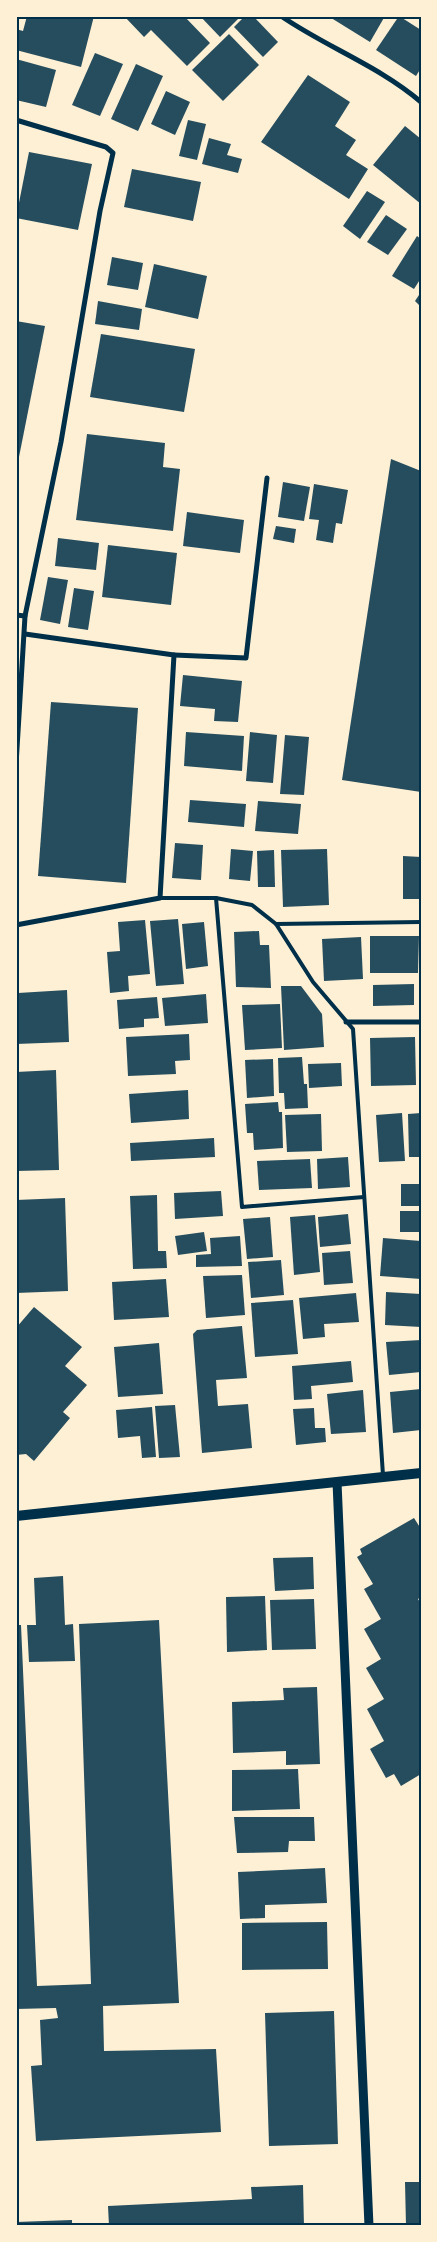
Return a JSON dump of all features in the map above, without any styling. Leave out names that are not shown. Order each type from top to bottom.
[{"type":"main road","points":[[16,1516],[421,1473]]},
{"type":"street","points":[[281,16],[304,32],[405,88],[421,102]]},
{"type":"street","points":[[16,120],[106,147],[114,153],[100,211],[61,442],[26,616],[16,765]]},
{"type":"street","points":[[25,634],[174,655],[246,658],[267,478]]},
{"type":"street","points":[[16,615],[26,616]]},
{"type":"street","points":[[16,925],[160,898],[174,655]]},
{"type":"street","points":[[346,1022],[421,1022]]},
{"type":"street","points":[[337,1482],[369,2226]]},
{"type":"lane","points":[[160,898],[216,898],[252,905],[276,924],[313,982],[353,1030],[383,1477]]},
{"type":"lane","points":[[216,898],[242,1206],[364,1197]]},
{"type":"lane","points":[[276,924],[421,922]]},
{"type":"building","points":[[27,16],[94,16],[81,67],[16,50],[16,29],[23,31]]},
{"type":"building","points":[[124,16],[184,16],[210,43],[187,66],[151,30],[144,37]]},
{"type":"building","points":[[200,16],[241,16],[220,37]]},
{"type":"building","points":[[245,16],[253,16],[278,42],[263,57],[234,27]]},
{"type":"building","points":[[328,16],[385,16],[370,42]]},
{"type":"building","points":[[399,16],[421,30],[421,68],[416,76],[376,50]]},
{"type":"building","points":[[229,34],[259,65],[223,101],[192,70]]},
{"type":"building","points":[[95,53],[123,64],[100,116],[72,105]]},
{"type":"building","points":[[16,59],[56,70],[46,107],[16,100]]},
{"type":"building","points":[[136,64],[163,76],[138,131],[111,119]]},
{"type":"building","points":[[308,75],[350,102],[335,126],[356,140],[346,155],[368,169],[349,199],[261,142]]},
{"type":"building","points":[[166,91],[190,102],[175,135],[151,124]]},
{"type":"building","points":[[188,120],[206,124],[197,160],[179,156]]},
{"type":"building","points":[[405,126],[421,139],[421,204],[373,165]]},
{"type":"building","points":[[209,138],[231,144],[227,155],[242,159],[238,173],[202,164]]},
{"type":"building","points":[[29,152],[92,164],[78,230],[16,218]]},
{"type":"building","points":[[132,169],[201,182],[193,221],[124,207]]},
{"type":"building","points":[[367,191],[385,202],[360,239],[343,226]]},
{"type":"building","points":[[386,215],[407,229],[388,255],[367,242]]},
{"type":"building","points":[[417,236],[421,239],[421,278],[414,289],[392,276]]},
{"type":"building","points":[[112,257],[143,263],[138,290],[107,285]]},
{"type":"building","points":[[154,264],[207,276],[198,319],[145,307]]},
{"type":"building","points":[[421,292],[421,307],[415,301]]},
{"type":"building","points":[[98,301],[142,309],[139,330],[95,324]]},
{"type":"building","points":[[16,321],[45,326],[17,467],[16,467]]},
{"type":"building","points":[[101,334],[195,349],[184,412],[90,397]]},
{"type":"building","points":[[87,434],[165,443],[163,467],[180,469],[173,531],[76,520]]},
{"type":"building","points":[[391,459],[421,471],[421,792],[342,780]]},
{"type":"building","points":[[283,482],[310,487],[304,521],[278,517]]},
{"type":"building","points":[[314,484],[348,490],[342,524],[336,523],[333,543],[316,540],[319,520],[309,519]]},
{"type":"building","points":[[187,512],[244,520],[240,553],[183,546]]},
{"type":"building","points":[[276,526],[296,529],[294,543],[273,539]]},
{"type":"building","points":[[58,538],[99,543],[96,570],[55,566]]},
{"type":"building","points":[[108,545],[177,553],[171,605],[102,597]]},
{"type":"building","points":[[48,577],[68,580],[60,624],[40,620]]},
{"type":"building","points":[[74,588],[94,591],[88,630],[68,627]]},
{"type":"building","points":[[183,675],[242,681],[238,722],[214,721],[215,709],[180,706]]},
{"type":"building","points":[[51,702],[138,708],[126,883],[38,876]]},
{"type":"building","points":[[186,732],[244,736],[242,771],[184,766]]},
{"type":"building","points":[[250,732],[277,735],[273,783],[246,781]]},
{"type":"building","points":[[285,735],[309,737],[304,795],[280,794]]},
{"type":"building","points":[[190,800],[246,804],[244,827],[188,822]]},
{"type":"building","points":[[258,801],[301,804],[298,834],[255,831]]},
{"type":"building","points":[[175,843],[203,845],[201,880],[172,878]]},
{"type":"building","points":[[231,849],[253,851],[250,881],[229,879]]},
{"type":"building","points":[[327,849],[329,905],[283,907],[281,850]]},
{"type":"building","points":[[274,850],[275,887],[258,887],[257,851]]},
{"type":"building","points":[[403,856],[421,857],[421,899],[403,899]]},
{"type":"building","points":[[178,919],[184,984],[156,986],[150,921]]},
{"type":"building","points":[[145,920],[150,974],[128,976],[129,991],[110,993],[107,952],[120,951],[118,922]]},
{"type":"building","points":[[204,922],[208,966],[186,969],[182,924]]},
{"type":"building","points":[[259,931],[260,945],[269,945],[271,988],[236,987],[234,932]]},
{"type":"building","points":[[370,936],[419,936],[418,973],[370,973]]},
{"type":"building","points":[[361,937],[363,979],[324,981],[322,939]]},
{"type":"building","points":[[414,984],[414,1005],[373,1006],[373,985]]},
{"type":"building","points":[[16,985],[18,993],[67,990],[69,1042],[16,1044]]},
{"type":"building","points":[[281,986],[301,986],[322,1014],[324,1047],[284,1050]]},
{"type":"building","points":[[206,994],[208,1023],[165,1026],[162,998]]},
{"type":"building","points":[[157,997],[159,1018],[144,1019],[144,1027],[119,1029],[117,1000]]},
{"type":"building","points":[[280,1004],[282,1048],[245,1050],[242,1005]]},
{"type":"building","points":[[189,1034],[190,1060],[175,1061],[176,1074],[128,1076],[126,1037]]},
{"type":"building","points":[[415,1037],[416,1085],[371,1086],[370,1038]]},
{"type":"building","points":[[302,1057],[304,1084],[307,1084],[308,1108],[285,1109],[284,1093],[279,1093],[278,1058]]},
{"type":"building","points":[[273,1059],[274,1096],[247,1098],[245,1060]]},
{"type":"building","points":[[341,1063],[342,1086],[309,1088],[308,1064]]},
{"type":"building","points":[[56,1070],[59,1170],[16,1171],[16,1072]]},
{"type":"building","points":[[188,1090],[189,1119],[131,1123],[129,1094]]},
{"type":"building","points":[[278,1102],[279,1112],[282,1112],[283,1148],[254,1150],[253,1133],[247,1133],[245,1104]]},
{"type":"building","points":[[402,1113],[405,1161],[379,1162],[376,1115]]},
{"type":"building","points":[[421,1113],[421,1157],[409,1157],[408,1114]]},
{"type":"building","points":[[321,1114],[322,1151],[287,1152],[285,1115]]},
{"type":"building","points":[[214,1138],[215,1157],[131,1161],[130,1143]]},
{"type":"building","points":[[348,1157],[350,1187],[318,1189],[317,1159]]},
{"type":"building","points":[[310,1159],[312,1188],[259,1190],[257,1161]]},
{"type":"building","points":[[401,1184],[421,1184],[421,1206],[401,1206]]},
{"type":"building","points":[[221,1191],[223,1216],[175,1219],[174,1193]]},
{"type":"building","points":[[157,1195],[158,1251],[166,1251],[167,1268],[133,1269],[130,1196]]},
{"type":"building","points":[[65,1198],[68,1291],[16,1293],[16,1200]]},
{"type":"building","points":[[400,1211],[421,1211],[421,1232],[400,1232]]},
{"type":"building","points":[[348,1214],[351,1244],[320,1247],[318,1217]]},
{"type":"building","points":[[315,1215],[320,1272],[294,1275],[290,1217]]},
{"type":"building","points":[[270,1217],[273,1257],[247,1259],[243,1219]]},
{"type":"building","points":[[204,1232],[207,1251],[178,1255],[175,1236]]},
{"type":"building","points":[[240,1236],[242,1266],[196,1267],[196,1255],[211,1254],[210,1238]]},
{"type":"building","points":[[383,1238],[421,1241],[421,1279],[380,1276]]},
{"type":"building","points":[[350,1251],[353,1283],[324,1285],[322,1253]]},
{"type":"building","points":[[281,1260],[284,1295],[251,1298],[248,1262]]},
{"type":"building","points":[[242,1275],[245,1315],[206,1318],[203,1276]]},
{"type":"building","points":[[166,1279],[169,1317],[114,1320],[112,1282]]},
{"type":"building","points":[[386,1292],[421,1294],[421,1327],[385,1325]]},
{"type":"building","points":[[356,1293],[359,1322],[324,1324],[325,1337],[303,1339],[299,1298]]},
{"type":"building","points":[[293,1300],[298,1354],[255,1357],[251,1303]]},
{"type":"building","points":[[34,1307],[82,1347],[65,1366],[87,1385],[63,1412],[70,1418],[34,1461],[26,1454],[16,1455],[16,1336],[19,1333],[16,1328]]},
{"type":"building","points":[[242,1326],[247,1378],[216,1380],[218,1406],[248,1404],[252,1448],[202,1453],[193,1334],[197,1330]]},
{"type":"building","points":[[421,1340],[421,1372],[389,1375],[386,1342]]},
{"type":"building","points":[[159,1343],[163,1394],[118,1397],[114,1347]]},
{"type":"building","points":[[351,1361],[353,1382],[311,1386],[312,1399],[294,1400],[292,1366]]},
{"type":"building","points":[[421,1389],[421,1430],[393,1433],[390,1392]]},
{"type":"building","points":[[363,1390],[366,1432],[331,1434],[327,1394]]},
{"type":"building","points":[[175,1405],[180,1457],[159,1458],[155,1406]]},
{"type":"building","points":[[152,1407],[156,1457],[142,1458],[140,1436],[118,1438],[116,1410]]},
{"type":"building","points":[[314,1408],[315,1428],[325,1428],[326,1442],[296,1445],[293,1409]]},
{"type":"building","points":[[414,1518],[421,1529],[421,1597],[418,1599],[421,1604],[421,1774],[401,1786],[394,1774],[386,1778],[370,1749],[384,1741],[367,1709],[384,1699],[366,1668],[381,1659],[364,1629],[381,1619],[364,1589],[373,1584],[357,1557],[362,1554],[360,1549]]},
{"type":"building","points":[[313,1557],[314,1589],[275,1591],[273,1558]]},
{"type":"building","points":[[63,1576],[65,1625],[73,1624],[75,1661],[29,1662],[27,1625],[36,1625],[34,1578]]},
{"type":"building","points":[[265,1596],[267,1650],[227,1652],[226,1597]]},
{"type":"building","points":[[314,1599],[316,1649],[272,1650],[270,1600]]},
{"type":"building","points":[[159,1620],[179,2003],[103,2006],[104,2051],[216,2049],[221,2132],[36,2141],[31,2066],[42,2065],[40,2020],[58,2018],[56,2008],[16,2009],[16,1625],[21,1625],[37,1986],[91,1984],[79,1624]]},
{"type":"building","points":[[317,1687],[320,1764],[286,1765],[286,1751],[233,1753],[232,1702],[284,1700],[283,1688]]},
{"type":"building","points":[[298,1769],[300,1809],[232,1811],[232,1770]]},
{"type":"building","points":[[234,1817],[314,1817],[315,1841],[289,1841],[288,1852],[237,1853]]},
{"type":"building","points":[[325,1868],[327,1903],[265,1905],[265,1918],[240,1919],[238,1872]]},
{"type":"building","points":[[327,1922],[328,1969],[242,1970],[242,1923]]},
{"type":"building","points":[[334,2011],[338,2144],[269,2146],[265,2013]]},
{"type":"building","points":[[405,2182],[421,2182],[421,2226],[406,2226]]},
{"type":"building","points":[[303,2185],[304,2226],[109,2226],[108,2206],[252,2199],[251,2187]]},
{"type":"building","points":[[72,2220],[72,2226],[16,2226],[16,2222]]}]
